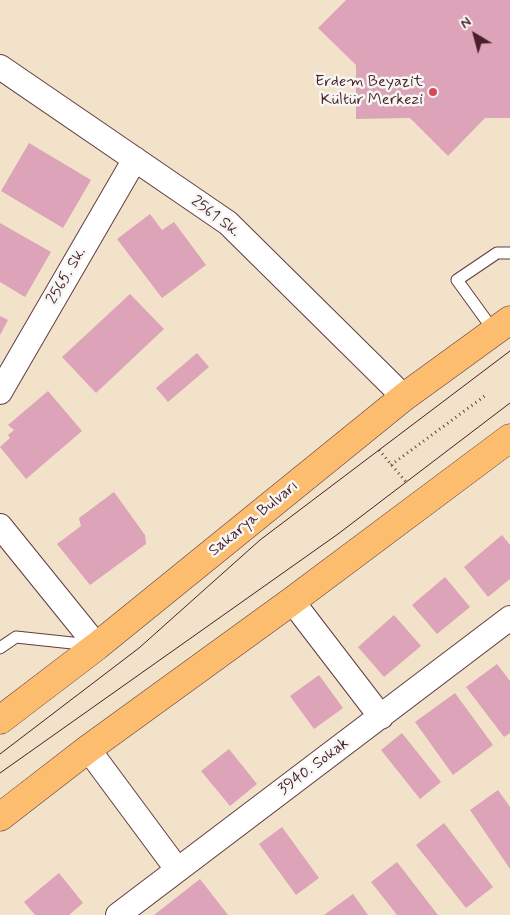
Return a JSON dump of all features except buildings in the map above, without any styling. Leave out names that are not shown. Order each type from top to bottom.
[{"type":"main road","name":"Sakarya Bulvarı","points":[[0,720],[98,646],[404,397],[502,325]]},
{"type":"main road","points":[[0,817],[88,749],[292,601],[510,438]]},
{"type":"street","name":"2561 Sk.","points":[[0,67],[228,223],[404,397]]},
{"type":"street","name":"2565. Sk.","points":[[0,392],[135,160]]},
{"type":"street","points":[[0,526],[98,646]]},
{"type":"street","points":[[292,601],[381,717]]},
{"type":"street","name":"3940. Sokak","points":[[124,913],[177,869],[510,618]]},
{"type":"street","points":[[88,749],[177,869]]},
{"type":"lane","points":[[502,325],[457,280],[497,252],[510,253]]},
{"type":"lane","points":[[0,648],[16,636],[98,646]]},
{"type":"path","points":[[392,465],[486,395]]},
{"type":"path","points":[[363,430],[423,503]]},
{"type":"tram line","points":[[0,754],[139,648],[260,540],[510,351]]},
{"type":"tram line","points":[[0,773],[338,534],[510,403]]},
{"type":"place","name":"Erdem Beyazit Kültür Merkezi","points":[[433,92]]}]
